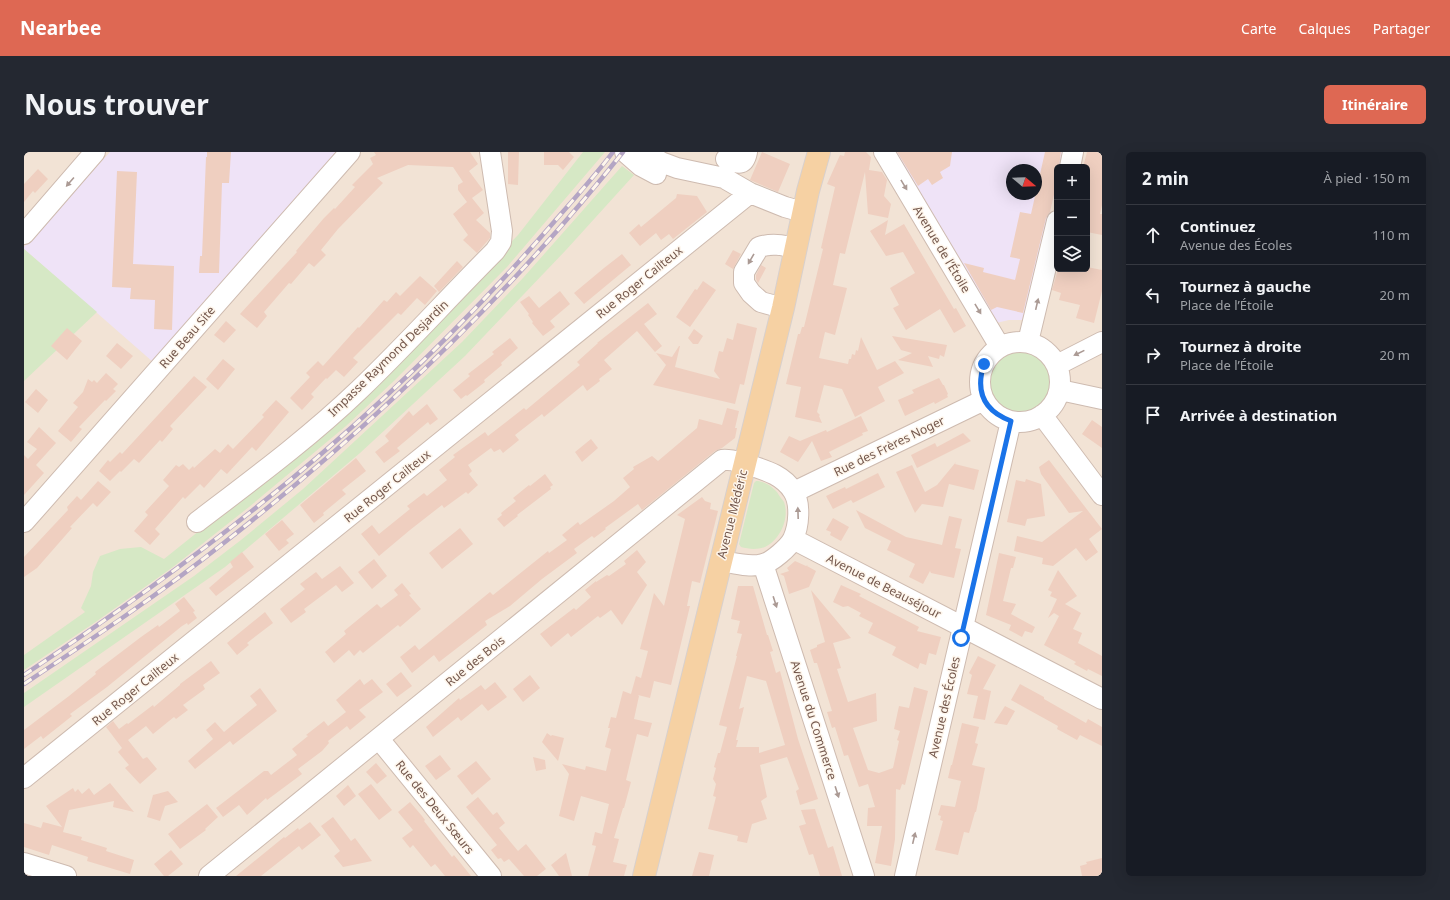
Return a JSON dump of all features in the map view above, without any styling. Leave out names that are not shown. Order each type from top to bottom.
[{"type":"main road","name":"Avenue Médéric","points":[[644,876],[783,308],[808,188],[819,152]]},
{"type":"street","points":[[24,234],[95,152]]},
{"type":"street","name":"Rue Beau Site","points":[[24,522],[350,152]]},
{"type":"street","name":"Impasse Raymond Desjardin","points":[[197,522],[282,457],[359,390],[435,314],[495,250],[501,242],[502,231],[490,152]]},
{"type":"street","points":[[625,152],[661,162],[676,168],[724,178],[750,193],[785,207],[803,212]]},
{"type":"street","points":[[724,178],[727,155],[738,163],[745,160],[747,152]]},
{"type":"street","name":"Avenue de l’Étoile","points":[[884,152],[1000,347]]},
{"type":"street","points":[[1071,164],[1073,152]]},
{"type":"street","points":[[646,158],[652,173],[675,181],[750,193]]},
{"type":"street","name":"Rue Roger Cailteux","points":[[24,778],[750,193]]},
{"type":"street","points":[[1028,342],[1054,233]]},
{"type":"street","points":[[783,308],[761,302],[750,293],[744,283],[744,272],[758,247],[768,244],[780,244],[796,248]]},
{"type":"street","points":[[1028,342],[1040,346],[1050,354],[1060,377],[1060,390],[1050,409],[1042,416],[1027,421],[1011,421],[1000,417],[991,410],[984,400],[980,388],[980,376],[984,364],[991,354],[1000,347],[1009,343],[1028,342]]},
{"type":"street","points":[[1056,365],[1102,342]]},
{"type":"street","points":[[1060,390],[1102,400]]},
{"type":"street","name":"Rue des Frères Noger","points":[[794,492],[984,400]]},
{"type":"street","points":[[1042,416],[1102,495]]},
{"type":"street","name":"Avenue des Écoles","points":[[905,876],[1011,421]]},
{"type":"street","name":"Rue des Bois","points":[[209,876],[722,460],[730,459],[771,472],[784,480],[794,492]]},
{"type":"street","points":[[721,561],[750,565],[764,564],[784,550],[793,539],[798,518],[794,492]]},
{"type":"street","name":"Avenue de Beauséjour","points":[[793,539],[1102,700]]},
{"type":"street","name":"Avenue du Commerce","points":[[764,564],[864,876]]},
{"type":"street","name":"Rue des Deux Sœurs","points":[[379,738],[491,876]]},
{"type":"street","points":[[24,863],[66,876]]},
{"type":"shaded area","points":[[24,152],[1102,152],[1102,876],[24,876]]},
{"type":"shaded area","points":[[110,152],[338,152],[153,362],[24,249],[24,247]]},
{"type":"shaded area","points":[[893,152],[1064,152],[1062,164],[1054,164],[1054,195],[1024,320],[1009,320],[996,323]]},
{"type":"green space","points":[[583,152],[605,152],[507,267],[395,380],[346,426],[249,507],[173,567],[97,621],[24,670],[24,655],[85,612],[81,608],[91,586],[93,572],[100,556],[120,549],[141,547],[164,559],[305,446],[458,297],[518,235]]},
{"type":"green space","points":[[622,166],[634,175],[566,250],[465,356],[360,453],[225,567],[24,707],[24,693],[194,576],[303,489],[462,342],[523,278]]},
{"type":"green space","points":[[24,249],[97,312],[24,381]]},
{"type":"green space","points":[[1020,352],[1032,354],[1045,365],[1048,370],[1050,382],[1048,394],[1037,407],[1032,410],[1020,412],[1008,410],[995,399],[992,394],[990,382],[992,370],[1003,357],[1008,354]]},
{"type":"green space","points":[[756,481],[768,484],[777,492],[784,502],[786,515],[779,534],[770,544],[759,549],[750,549],[741,547],[739,544],[754,483]]},
{"type":"building","points":[[207,152],[231,152],[229,183],[222,183],[219,273],[199,273],[200,256],[202,256]]},
{"type":"building","points":[[374,152],[470,152],[478,164],[469,171],[483,190],[472,198],[484,213],[476,220],[490,233],[490,238],[477,253],[463,240],[468,235],[453,214],[467,202],[458,190],[458,185],[463,182],[453,167],[408,165],[377,178],[383,183],[338,229],[321,250],[326,255],[314,267],[309,263],[291,284],[289,283],[264,312],[267,316],[257,328],[240,314],[297,252],[296,251],[324,218],[334,208],[335,209],[355,187],[352,185],[373,164],[370,158],[376,155]]},
{"type":"building","points":[[508,152],[519,152],[518,185],[508,184]]},
{"type":"building","points":[[544,152],[569,152],[574,157],[563,170],[558,165],[544,165]]},
{"type":"building","points":[[762,152],[790,164],[778,192],[750,180]]},
{"type":"building","points":[[845,152],[866,152],[871,157],[869,170],[882,172],[887,180],[884,196],[891,204],[888,218],[868,214],[865,172],[845,254],[840,253],[833,285],[847,288],[835,335],[825,332],[819,358],[848,364],[852,354],[855,355],[856,350],[858,351],[861,337],[877,370],[895,361],[904,373],[878,387],[885,401],[855,417],[842,389],[824,385],[817,412],[820,415],[819,416],[822,423],[795,417],[801,387],[786,384],[798,334],[800,334],[802,327],[804,327],[823,249],[821,248],[835,187],[827,184],[840,155],[844,156]]},
{"type":"building","points":[[897,152],[952,152],[950,166],[940,172],[943,178],[932,185],[928,179],[918,186]]},
{"type":"building","points":[[1045,152],[1061,152],[1059,164],[1054,164],[1054,195],[1050,212],[1046,218],[1023,313],[997,307],[991,310],[964,263],[984,268],[983,272],[1015,280],[1020,259],[1010,257],[1020,212],[1031,214],[1034,200],[1042,200],[1042,165]]},
{"type":"building","points":[[1087,152],[1102,152],[1102,205],[1100,214],[1102,214],[1102,235],[1090,233],[1090,164],[1084,164]]},
{"type":"building","points":[[38,169],[48,179],[35,193],[33,191],[24,202],[24,184]]},
{"type":"building","points":[[117,171],[137,172],[133,264],[174,266],[172,330],[154,329],[155,300],[130,299],[131,288],[112,287]]},
{"type":"building","points":[[677,194],[697,196],[707,212],[673,239],[669,234],[661,240],[656,233],[640,246],[629,233],[639,224],[641,227],[676,198]]},
{"type":"building","points":[[888,220],[885,235],[904,224],[954,309],[956,308],[966,326],[954,333],[940,309],[906,330],[893,308],[899,305],[890,288],[915,273],[903,252],[886,256],[870,231]]},
{"type":"building","points":[[733,250],[741,254],[733,269],[725,264]]},
{"type":"building","points":[[622,254],[631,265],[584,304],[574,293]]},
{"type":"building","points":[[457,261],[463,267],[439,292],[434,286]]},
{"type":"building","points":[[761,265],[766,268],[758,283],[756,275]]},
{"type":"building","points":[[1090,268],[1102,270],[1102,291],[1094,323],[1076,318],[1080,305],[1059,300],[1061,293],[1052,290],[1057,272],[1090,272]]},
{"type":"building","points":[[420,276],[437,291],[425,305],[417,298],[401,315],[398,313],[353,358],[358,362],[344,377],[336,370],[311,394],[314,397],[302,410],[290,398],[310,377],[306,373],[318,361],[323,366],[384,300],[387,302],[396,292],[400,296]]},
{"type":"building","points":[[703,281],[716,290],[690,327],[676,317],[695,289],[697,290]]},
{"type":"building","points":[[560,291],[570,304],[550,321],[555,327],[543,336],[532,323],[533,322],[528,315],[529,314],[520,302],[529,296],[539,308]]},
{"type":"building","points":[[648,303],[657,314],[644,324],[662,346],[655,352],[637,331],[604,360],[612,369],[599,379],[600,381],[587,391],[583,385],[544,417],[542,414],[515,435],[519,440],[503,453],[500,449],[494,452],[491,448],[468,465],[472,471],[469,474],[478,485],[468,494],[466,492],[444,508],[442,505],[379,556],[361,534],[372,525],[379,534],[410,509],[407,506],[424,493],[427,496],[447,480],[439,470],[455,457],[453,455],[485,432],[488,436],[524,408],[526,410],[580,365],[577,362],[597,343]]},
{"type":"building","points":[[226,321],[236,330],[224,343],[214,335]]},
{"type":"building","points":[[737,323],[757,328],[744,385],[740,384],[735,404],[653,385],[666,365],[656,353],[672,357],[679,346],[675,367],[720,379],[714,371],[719,351],[723,352],[727,338],[733,340]]},
{"type":"building","points":[[67,328],[82,341],[67,360],[51,346]]},
{"type":"building","points":[[694,329],[703,336],[698,344],[693,344],[688,338]]},
{"type":"building","points":[[892,336],[947,345],[944,357],[940,355],[939,359],[928,356],[933,367],[898,360],[912,353],[901,350]]},
{"type":"building","points":[[510,338],[518,348],[501,363],[502,365],[484,380],[485,382],[461,399],[453,390],[470,376],[468,374],[494,354],[492,352]]},
{"type":"building","points":[[117,343],[133,356],[121,369],[106,356]]},
{"type":"building","points":[[223,359],[235,369],[218,390],[206,379]]},
{"type":"building","points":[[106,373],[118,384],[113,389],[116,391],[106,401],[105,400],[79,427],[82,429],[71,442],[58,431],[78,407],[73,403],[83,392],[88,379],[92,382],[94,380],[97,383]]},
{"type":"building","points":[[194,376],[207,387],[170,426],[173,429],[162,442],[160,440],[139,463],[134,459],[110,481],[99,471],[108,460],[110,462],[120,452],[122,454]]},
{"type":"building","points":[[939,378],[944,385],[948,397],[905,416],[898,400],[914,393],[912,390]]},
{"type":"building","points":[[36,389],[48,400],[38,413],[25,402]]},
{"type":"building","points":[[276,400],[289,412],[256,451],[252,447],[227,474],[221,469],[204,488],[200,484],[185,499],[183,497],[155,529],[160,534],[150,545],[134,531],[148,515],[145,512],[169,486],[163,480],[176,465],[179,467],[183,464],[189,470],[193,466],[194,468],[215,449],[220,453],[228,444],[233,449],[264,417],[262,415]]},
{"type":"building","points":[[427,404],[438,419],[430,425],[428,422],[397,448],[400,451],[384,463],[375,452],[389,441],[385,436],[409,411],[413,416]]},
{"type":"building","points":[[727,408],[739,411],[735,428],[737,428],[735,438],[722,448],[715,451],[642,510],[638,504],[594,538],[592,536],[574,549],[577,553],[542,579],[510,606],[485,621],[487,625],[439,662],[434,655],[412,673],[400,657],[415,645],[419,650],[490,592],[493,595],[548,551],[549,553],[567,540],[562,535],[578,522],[580,525],[614,501],[630,487],[623,478],[634,469],[633,467],[652,456],[658,461],[697,428],[699,419],[722,425]]},
{"type":"building","points":[[861,416],[868,431],[829,452],[832,457],[821,461],[812,441],[798,462],[780,452],[789,436],[800,441],[826,430],[827,432]]},
{"type":"building","points":[[1092,420],[1102,427],[1102,448],[1082,434]]},
{"type":"building","points":[[39,427],[56,443],[36,465],[44,473],[24,495],[24,455],[28,459],[37,449],[27,442]]},
{"type":"building","points":[[963,433],[971,441],[917,468],[911,455],[935,443],[937,447]]},
{"type":"building","points":[[591,439],[598,448],[582,462],[575,452]]},
{"type":"building","points":[[356,458],[366,471],[342,490],[346,494],[323,513],[324,515],[314,523],[300,505]]},
{"type":"building","points":[[1049,460],[1102,529],[1089,539],[1098,552],[1086,561],[1076,548],[1053,566],[1042,564],[1043,558],[1014,551],[1017,536],[1042,542],[1083,511],[1069,513],[1041,474],[1039,467]]},
{"type":"building","points":[[956,462],[955,464],[979,470],[974,490],[949,484],[943,507],[922,504],[915,513],[896,472],[912,465],[925,492],[937,485]]},
{"type":"building","points":[[878,473],[885,487],[853,503],[851,500],[833,509],[826,496],[845,487],[846,489]]},
{"type":"building","points":[[545,474],[553,485],[550,487],[551,489],[504,527],[497,519],[502,515],[501,513],[516,501],[513,498]]},
{"type":"building","points":[[1026,479],[1041,484],[1045,516],[1027,519],[1025,526],[1007,522],[1016,480],[1025,482]]},
{"type":"building","points":[[98,481],[111,492],[97,507],[93,503],[70,527],[72,528],[37,568],[24,577],[24,557],[68,510],[67,507],[77,496],[81,500]]},
{"type":"building","points":[[702,497],[705,501],[711,503],[710,509],[718,511],[700,583],[692,581],[687,606],[690,606],[671,685],[654,681],[650,698],[638,695],[634,719],[652,723],[648,737],[637,734],[626,780],[631,782],[614,838],[619,839],[613,862],[627,865],[624,876],[588,876],[596,846],[592,845],[595,832],[602,834],[609,804],[581,796],[574,821],[559,816],[569,774],[562,764],[585,770],[586,766],[606,771],[611,749],[605,747],[611,717],[616,718],[623,691],[631,694],[636,676],[641,678],[648,651],[640,649],[654,593],[664,606],[685,519],[677,515]]},
{"type":"building","points":[[856,510],[906,537],[942,545],[949,516],[962,519],[955,548],[961,549],[954,578],[931,573],[930,571],[923,584],[909,577],[915,564],[887,550],[891,541],[865,528]]},
{"type":"building","points":[[833,518],[849,527],[841,541],[830,535],[831,532],[826,530]]},
{"type":"building","points":[[282,520],[294,534],[286,540],[289,543],[279,551],[265,534]]},
{"type":"building","points":[[460,528],[473,544],[442,569],[429,553]]},
{"type":"building","points":[[637,550],[646,562],[637,572],[647,585],[622,625],[611,610],[600,618],[598,616],[571,637],[568,633],[551,647],[540,634],[574,608],[576,610],[591,597],[585,590],[596,581],[607,575],[609,576],[626,564],[624,561]]},
{"type":"building","points":[[242,552],[254,567],[216,596],[209,588],[233,567],[230,562]]},
{"type":"building","points":[[999,553],[1016,557],[1013,568],[1011,568],[1003,601],[1016,604],[1011,614],[1035,627],[1032,633],[1025,631],[1022,637],[1009,630],[1011,625],[986,615]]},
{"type":"building","points":[[374,559],[387,576],[372,589],[358,572]]},
{"type":"building","points":[[795,561],[806,566],[808,565],[807,566],[816,571],[809,587],[789,594],[784,576],[780,574],[789,571],[787,568]]},
{"type":"building","points":[[340,566],[354,583],[342,592],[336,585],[304,609],[306,612],[291,623],[280,609],[305,589],[300,584],[316,572],[322,579]]},
{"type":"building","points":[[1058,570],[1077,596],[1065,604],[1081,613],[1073,629],[1082,633],[1078,643],[1102,656],[1102,676],[1088,669],[1087,671],[1074,664],[1076,662],[1044,645],[1059,616],[1054,613],[1048,618],[1057,599],[1050,596],[1052,592],[1048,590]]},
{"type":"building","points":[[402,583],[411,594],[409,595],[421,609],[400,627],[398,625],[363,653],[360,650],[354,656],[349,650],[334,663],[325,652],[346,634],[344,631],[377,604],[381,608],[398,595],[394,590]]},
{"type":"building","points":[[841,585],[861,594],[859,596],[919,627],[917,631],[941,637],[936,655],[929,653],[926,665],[920,663],[918,669],[892,655],[896,647],[868,633],[873,623],[859,616],[861,613],[848,606],[843,607],[833,602]]},
{"type":"building","points":[[738,586],[753,586],[773,651],[770,652],[776,673],[780,671],[798,739],[818,799],[800,805],[796,791],[799,789],[787,757],[760,765],[767,797],[761,801],[767,819],[752,824],[747,843],[737,841],[738,836],[708,829],[716,797],[713,796],[716,784],[713,779],[716,768],[714,767],[718,753],[720,753],[727,727],[719,725],[742,634],[737,633],[740,621],[731,619]],"holes":[[[747,676],[766,681],[785,745],[759,753],[759,747],[736,747],[738,740],[736,740],[744,707],[739,709]]]},
{"type":"building","points":[[811,590],[851,638],[833,643],[841,668],[837,669],[848,702],[876,693],[877,721],[853,728],[868,770],[879,773],[893,768],[899,741],[897,740],[900,731],[894,729],[899,706],[909,708],[914,687],[928,691],[905,785],[902,784],[900,790],[896,789],[895,839],[891,866],[875,863],[882,826],[867,826],[868,808],[875,807],[868,784],[859,787],[848,755],[844,756],[835,727],[832,728],[827,712],[832,711],[817,663],[814,663],[810,650],[825,642]]},
{"type":"building","points":[[184,597],[195,611],[193,612],[197,618],[188,625],[187,623],[182,626],[107,687],[70,714],[72,716],[43,739],[41,736],[24,749],[24,730],[96,674],[95,672],[141,637],[158,625],[159,627],[180,611],[175,604]]},
{"type":"building","points":[[265,612],[273,623],[247,643],[249,645],[237,655],[227,643]]},
{"type":"building","points":[[978,656],[996,665],[983,689],[991,691],[985,720],[973,718],[978,696],[967,694],[972,675],[969,673]]},
{"type":"building","points":[[211,661],[220,673],[203,685],[205,689],[183,705],[188,710],[176,719],[174,717],[153,734],[146,726],[128,740],[143,759],[147,757],[157,769],[140,784],[125,768],[129,765],[118,752],[122,748],[106,727],[113,721],[119,729],[127,723],[128,724],[153,705],[154,707],[180,684]]},
{"type":"building","points":[[401,672],[412,686],[397,697],[386,684]]},
{"type":"building","points":[[530,675],[540,688],[523,702],[513,689]]},
{"type":"building","points":[[360,679],[364,685],[372,679],[383,692],[359,710],[366,717],[350,730],[347,726],[328,741],[329,743],[322,751],[298,769],[302,774],[267,800],[266,798],[247,815],[239,805],[223,817],[216,808],[264,771],[268,771],[271,775],[297,755],[292,749],[308,736],[306,735],[324,721],[328,726],[346,712],[336,700]]},
{"type":"building","points":[[495,682],[507,697],[488,711],[482,704],[461,721],[458,717],[433,737],[426,727],[459,698],[460,700],[481,685],[485,690]]},
{"type":"building","points":[[1020,684],[1086,723],[1088,719],[1102,727],[1102,746],[1080,735],[1077,740],[1057,729],[1058,726],[1011,700]]},
{"type":"building","points":[[260,688],[277,711],[233,745],[230,741],[195,769],[188,761],[213,739],[206,730],[215,722],[224,732],[257,705],[250,696]]},
{"type":"building","points":[[1005,706],[1015,711],[1007,725],[994,723]]},
{"type":"building","points":[[962,723],[979,727],[975,743],[978,744],[972,765],[985,768],[976,812],[969,833],[964,832],[958,855],[935,850],[943,821],[940,820],[941,816],[938,815],[941,805],[955,807],[961,781],[948,778]]},
{"type":"building","points":[[547,733],[551,736],[564,738],[558,761],[542,742]]},
{"type":"building","points":[[440,755],[451,769],[436,780],[425,766]]},
{"type":"building","points":[[533,757],[545,760],[546,769],[536,771]]},
{"type":"building","points":[[476,761],[491,779],[472,795],[457,776]]},
{"type":"building","points":[[376,763],[387,776],[377,784],[366,772]]},
{"type":"building","points":[[110,783],[134,812],[113,807],[114,801],[69,810],[63,832],[82,837],[81,840],[107,848],[106,851],[134,860],[130,874],[87,861],[88,857],[52,845],[49,855],[24,847],[24,823],[41,828],[43,822],[62,827],[46,806],[73,788],[75,792],[78,789],[82,794],[89,788],[94,795]]},
{"type":"building","points":[[371,784],[392,810],[379,820],[358,794]]},
{"type":"building","points":[[348,785],[356,796],[344,806],[336,796]]},
{"type":"building","points":[[168,791],[178,802],[165,806],[160,821],[147,817],[153,795]]},
{"type":"building","points":[[478,797],[493,815],[497,812],[505,823],[499,828],[518,851],[526,844],[546,869],[537,876],[524,876],[509,859],[504,862],[501,858],[498,859],[491,850],[497,845],[466,807]]},
{"type":"building","points":[[410,802],[452,857],[454,855],[471,876],[445,876],[435,864],[431,867],[413,845],[410,848],[402,838],[413,830],[398,812]]},
{"type":"building","points":[[207,804],[218,817],[205,829],[206,830],[180,849],[168,834]]},
{"type":"building","points":[[815,809],[828,848],[833,846],[842,876],[820,876],[813,854],[809,855],[799,826],[806,824],[801,810]]},
{"type":"building","points":[[333,817],[351,841],[355,838],[372,861],[343,867],[334,856],[340,851],[321,826]]},
{"type":"building","points":[[310,822],[321,835],[302,850],[299,846],[261,876],[236,876],[284,837],[285,838],[298,828],[299,830]]},
{"type":"building","points":[[171,850],[183,864],[168,876],[164,876],[154,864]]},
{"type":"building","points":[[699,852],[714,855],[709,876],[692,876]]},
{"type":"building","points":[[566,853],[572,876],[559,876],[551,865]]},
{"type":"building","points":[[1102,858],[1102,876],[1082,876],[1080,866],[1087,864],[1086,862]]},
{"type":"railway","points":[[24,675],[197,553],[253,510],[372,409],[448,337],[484,299],[592,179],[613,152]]},
{"type":"railway","points":[[24,684],[101,633],[225,542],[385,407],[485,309],[579,206],[623,152]]},
{"type":"route","points":[[961,638],[1011,421],[1000,417],[991,410],[984,400],[980,388],[980,376],[984,364]]}]
